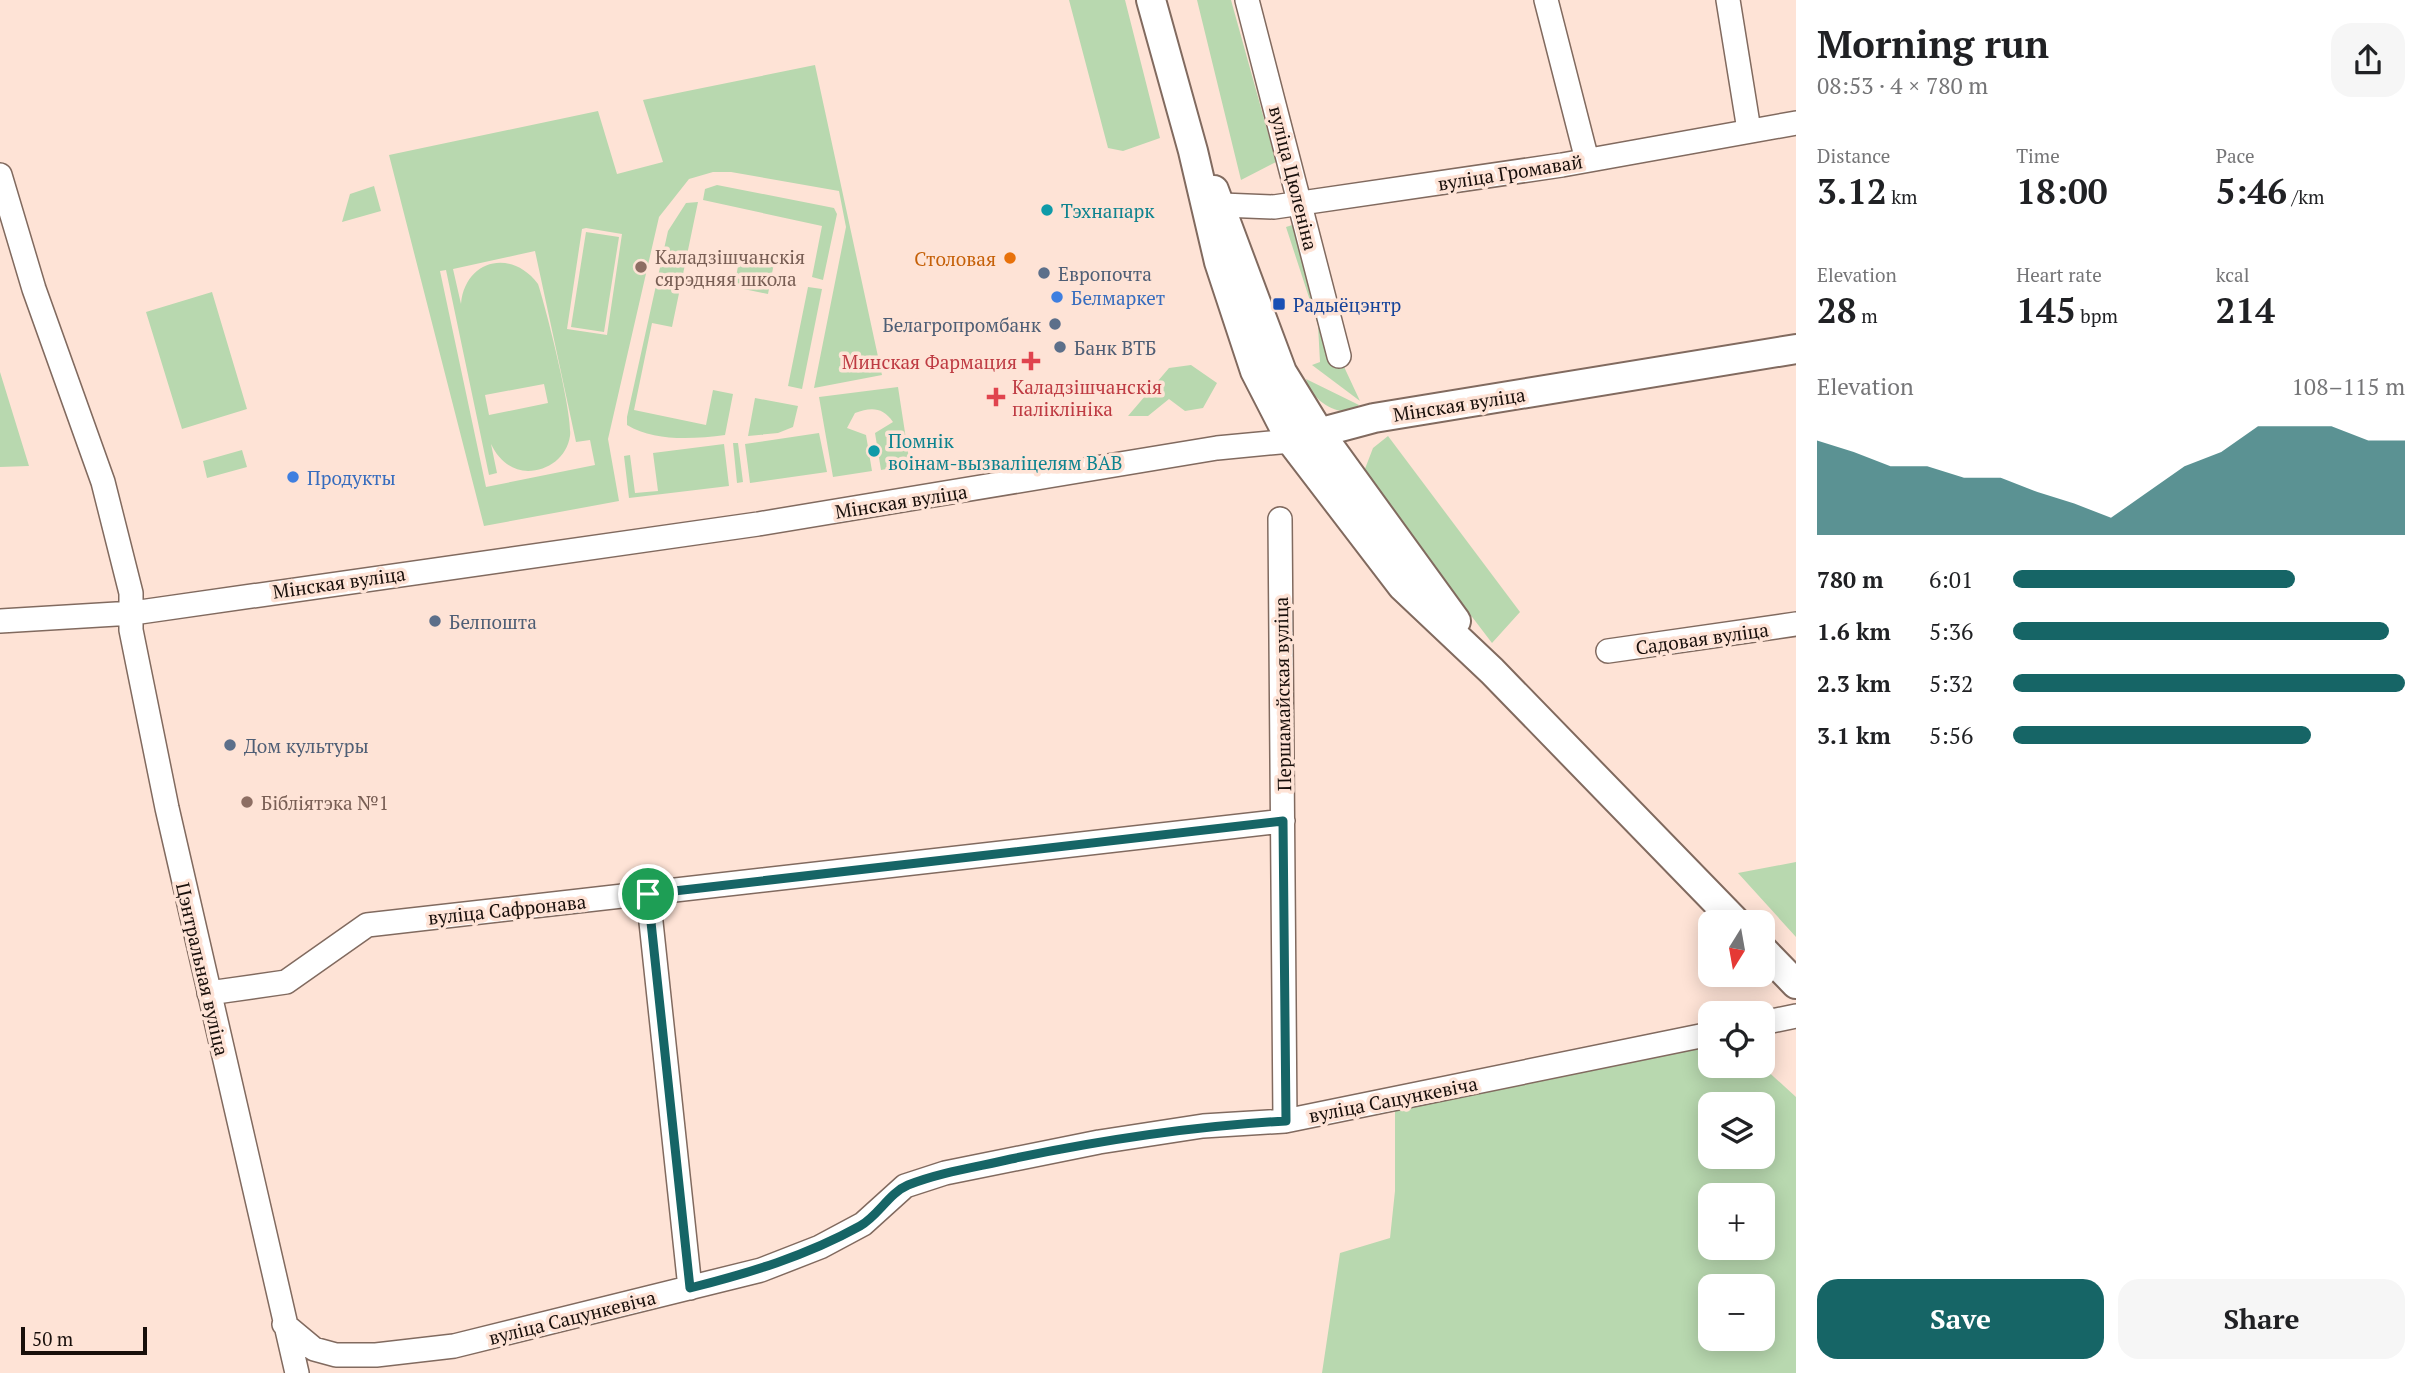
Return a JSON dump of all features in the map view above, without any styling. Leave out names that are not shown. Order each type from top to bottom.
[{"type":"main road","points":[[1151,0],[1193,150],[1219,262],[1258,378],[1291,441],[1402,586],[1492,671],[1724,910]]},
{"type":"main road","points":[[1193,150],[1222,205],[1282,372],[1319,432],[1492,671]]},
{"type":"main road","name":"Мінская вуліца","points":[[1291,441],[1374,418],[1796,349]]},
{"type":"main road","points":[[1775,962],[1796,984]]},
{"type":"street","name":"вуліца Цюленіна","points":[[1247,0],[1302,203],[1339,356]]},
{"type":"street","points":[[1546,0],[1587,160]]},
{"type":"street","points":[[1728,0],[1749,130]]},
{"type":"street","name":"вуліца Громавай","points":[[1222,205],[1274,207],[1587,160],[1796,123]]},
{"type":"street","name":"Цэнтральная вуліца","points":[[0,175],[34,289],[103,482],[133,613],[131,630],[209,993],[297,1373]]},
{"type":"street","name":"Мінская вуліца","points":[[0,621],[133,613],[758,524],[1217,448],[1291,441]]},
{"type":"street","name":"Першамайская вуліца","points":[[1280,519],[1286,1121]]},
{"type":"street","name":"Садовая вуліца","points":[[1608,651],[1796,624]]},
{"type":"street","name":"вуліца Сафронава","points":[[209,993],[286,982],[367,925],[1283,821]]},
{"type":"street","points":[[648,894],[690,1288]]},
{"type":"street","points":[[1775,1020],[1796,1016]]},
{"type":"street","name":"вуліца Сацункевіча","points":[[284,1324],[314,1349],[336,1355],[376,1355],[454,1346],[761,1269],[820,1247],[863,1224],[905,1186],[945,1173],[1099,1142],[1203,1126],[1286,1121],[1698,1036]]},
{"type":"green space","points":[[1069,0],[1125,0],[1160,138],[1123,151],[1108,148]]},
{"type":"green space","points":[[1197,0],[1231,0],[1276,162],[1241,180]]},
{"type":"green space","points":[[815,65],[882,375],[814,388],[846,227],[839,191],[731,172],[713,172],[689,179],[659,217],[608,439],[619,501],[484,526],[389,155],[598,111],[617,174],[663,162],[643,100]],"holes":[[[582,229],[622,234],[607,335],[567,329]],[[535,251],[576,442],[590,440],[595,465],[486,487],[440,271],[446,270],[489,475],[497,473],[491,444],[497,455],[516,469],[528,471],[543,468],[555,461],[565,450],[570,436],[570,424],[538,284],[515,266],[491,264],[471,277],[464,289],[461,304],[453,269]],[[544,384],[548,403],[489,415],[485,395]]]},
{"type":"green space","points":[[717,185],[834,208],[837,214],[823,280],[812,277],[822,226],[703,200],[705,189]]},
{"type":"green space","points":[[374,186],[381,211],[342,222],[350,194]]},
{"type":"green space","points":[[698,202],[672,327],[652,323],[634,410],[706,425],[713,390],[733,394],[725,435],[662,437],[627,425],[627,417],[668,231],[686,203]]},
{"type":"green space","points":[[1305,221],[1339,356],[1360,401],[1312,365],[1320,362],[1318,325],[1286,227]]},
{"type":"green space","points":[[586,232],[619,237],[604,332],[571,327]]},
{"type":"green space","points":[[740,256],[774,263],[768,294],[734,287]]},
{"type":"green space","points":[[808,287],[822,289],[802,389],[788,386]]},
{"type":"green space","points":[[212,292],[247,409],[182,429],[146,312]]},
{"type":"green space","points":[[1191,365],[1217,383],[1203,408],[1185,411],[1169,399],[1148,416],[1128,416],[1169,368]]},
{"type":"green space","points":[[0,372],[29,466],[0,467]]},
{"type":"green space","points":[[1306,379],[1359,405],[1352,410],[1335,410],[1313,394]]},
{"type":"green space","points":[[898,387],[910,465],[881,470],[875,433],[893,422],[881,411],[866,410],[855,413],[847,428],[866,435],[872,471],[833,477],[819,397]]},
{"type":"green space","points":[[755,398],[798,406],[793,427],[778,433],[748,436]]},
{"type":"green space","points":[[819,433],[827,472],[750,483],[745,444]]},
{"type":"green space","points":[[1388,436],[1520,612],[1492,643],[1363,474],[1373,448]]},
{"type":"green space","points":[[733,443],[738,443],[743,482],[737,483]]},
{"type":"green space","points":[[724,444],[729,486],[629,498],[624,456],[630,455],[635,493],[658,491],[653,453]]},
{"type":"green space","points":[[242,450],[247,467],[207,478],[203,461]]},
{"type":"green space","points":[[1796,862],[1796,937],[1775,914],[1775,910],[1772,910],[1738,873]]},
{"type":"green space","points":[[1698,1048],[1698,1078],[1775,1078],[1796,1097],[1796,1373],[1322,1373],[1340,1253],[1390,1238],[1395,1191],[1395,1099]]},
{"type":"place","name":"Тэхнапарк","points":[[1047,210]]},
{"type":"place","name":"Столовая","points":[[1010,258]]},
{"type":"place","name":"Каладзішчанскія сярэдняя школа","points":[[641,267]]},
{"type":"place","name":"Европочта","points":[[1044,273]]},
{"type":"place","name":"Белмаркет","points":[[1057,297]]},
{"type":"place","name":"Радыёцэнтр","points":[[1279,304]]},
{"type":"place","name":"Белагропромбанк","points":[[1055,324]]},
{"type":"place","name":"Банк ВТБ","points":[[1060,347]]},
{"type":"place","name":"Минская Фармация","points":[[1031,361]]},
{"type":"place","name":"Каладзішчанскія паліклініка","points":[[996,397]]},
{"type":"place","name":"Помнік воінам-вызваліцелям ВАВ","points":[[874,451]]},
{"type":"place","name":"Продукты","points":[[293,477]]},
{"type":"place","name":"Белпошта","points":[[435,621]]},
{"type":"place","name":"Дом культуры","points":[[230,745]]},
{"type":"place","name":"Бібліятэка №1","points":[[247,802]]},
{"type":"route","points":[[1283,821],[1286,1121],[1203,1126],[1099,1142],[945,1173],[905,1186],[863,1224],[820,1247],[761,1269],[690,1288],[648,894],[1283,821]]}]
